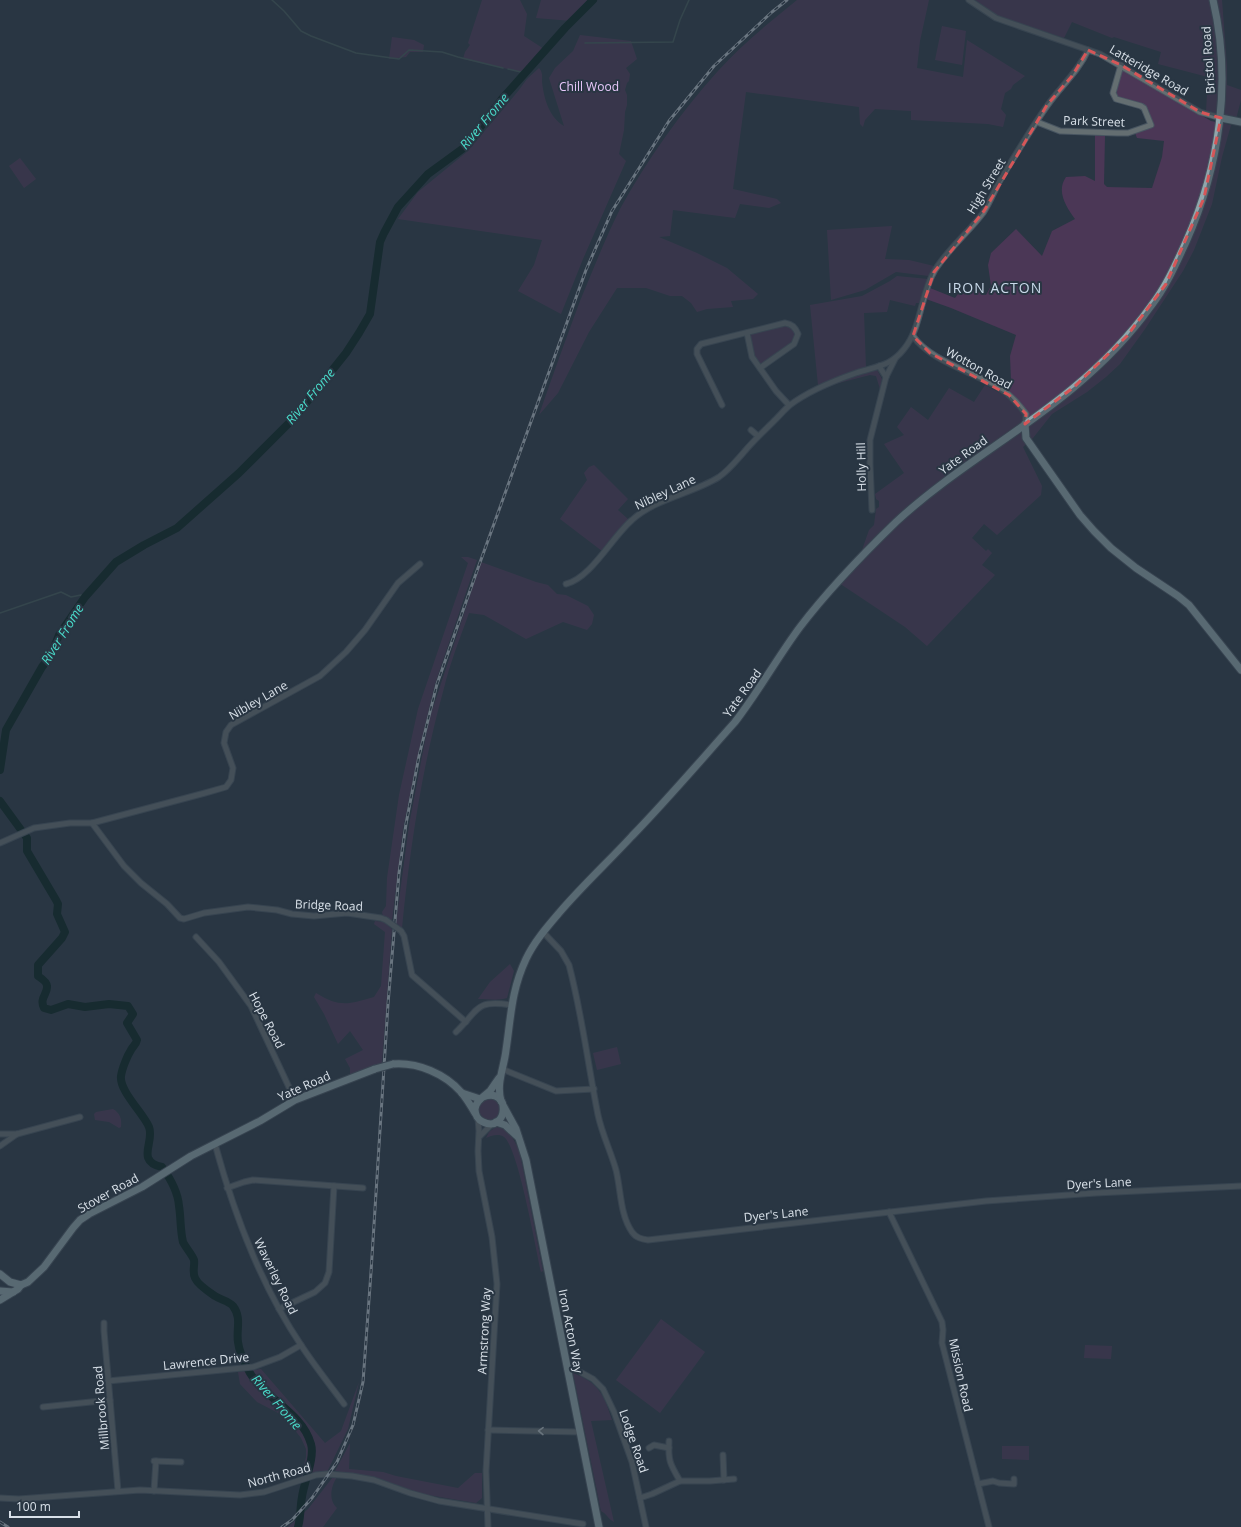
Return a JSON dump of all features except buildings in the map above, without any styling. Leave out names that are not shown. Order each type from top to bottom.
[{"type":"main road","name":"Bristol Road","points":[[1025,424],[1069,392],[1097,367],[1127,336],[1152,305],[1179,258],[1195,223],[1210,175],[1221,118],[1222,70],[1213,0]]},
{"type":"main road","points":[[1221,118],[1241,122]]},
{"type":"main road","points":[[1025,424],[1026,438],[1080,515],[1094,531],[1111,548],[1136,568],[1189,605],[1241,670]]},
{"type":"main road","name":"Yate Road","points":[[502,1104],[499,1090],[501,1072],[506,1052],[511,1005],[517,981],[526,959],[543,932],[579,890],[633,836],[735,722],[751,702],[800,628],[859,559],[898,521],[936,489],[1025,424]]},
{"type":"main road","name":"Yate Road","points":[[162,1175],[170,1169],[260,1121],[295,1100],[375,1069],[393,1064],[408,1064],[429,1070],[443,1077],[462,1093],[476,1115]]},
{"type":"main road","name":"Yate Road","points":[[462,1093],[481,1098],[491,1090],[501,1072]]},
{"type":"main road","points":[[492,1095],[496,1096],[502,1104],[502,1116],[495,1123],[484,1123],[476,1115],[476,1104],[481,1098],[492,1095]]},
{"type":"main road","name":"Iron Acton Way","points":[[502,1104],[515,1125],[526,1160],[600,1527]]},
{"type":"main road","name":"Iron Acton Way","points":[[495,1123],[505,1125],[519,1139]]},
{"type":"main road","name":"Stover Road","points":[[0,1300],[14,1292],[21,1285],[28,1282],[44,1267],[80,1220],[162,1175]]},
{"type":"main road","points":[[0,1274],[10,1282]]},
{"type":"main road","points":[[0,1283],[10,1282],[21,1285]]},
{"type":"main road","points":[[0,1291],[14,1292]]},
{"type":"street","name":"Latteridge Road","points":[[969,0],[996,18],[1100,54],[1200,112],[1221,118]]},
{"type":"street","name":"High Street","points":[[913,336],[924,298],[934,272],[942,259],[972,228],[984,211],[1004,175],[1047,105],[1072,76],[1088,50]]},
{"type":"street","name":"Park Street","points":[[1037,122],[1060,131],[1116,134],[1128,133],[1151,124],[1141,106],[1116,99],[1114,97],[1113,93],[1121,65]]},
{"type":"street","points":[[719,403],[697,354],[697,349],[701,344],[785,324],[790,324],[796,328],[798,334],[794,344],[760,368]]},
{"type":"street","points":[[747,333],[752,357],[776,391],[790,405]]},
{"type":"street","name":"Wotton Road","points":[[913,336],[918,343],[930,353],[1006,392],[1016,401],[1026,414],[1025,424]]},
{"type":"street","name":"Nibley Lane","points":[[566,584],[571,583],[587,571],[632,520],[643,511],[720,476],[732,466],[758,436],[790,405],[830,382],[887,364],[905,349],[913,336]]},
{"type":"street","name":"Nibley Lane","points":[[905,349],[918,343]]},
{"type":"street","name":"Holly Hill","points":[[872,510],[869,448],[886,377],[896,358]]},
{"type":"street","points":[[879,366],[886,377]]},
{"type":"street","points":[[751,430],[758,436]]},
{"type":"street","name":"Nibley Lane","points":[[0,843],[34,828],[63,824],[92,823],[141,809],[205,794],[226,787],[231,780],[233,768],[224,743],[226,732],[231,725],[320,676],[346,652],[365,630],[398,583],[420,564]]},
{"type":"street","name":"Bridge Road","points":[[92,823],[124,866],[180,918],[184,919],[204,913],[248,907],[314,916],[347,913],[386,920],[401,931],[404,936],[412,975],[466,1022]]},
{"type":"street","name":"Dyer's Lane","points":[[543,932],[561,951],[569,965],[594,1089],[598,1117],[616,1171],[625,1214],[632,1232],[636,1236],[648,1240],[994,1200],[1096,1193],[1241,1186]]},
{"type":"street","name":"Hope Road","points":[[196,937],[219,962],[251,1006],[295,1100]]},
{"type":"street","points":[[456,1032],[476,1010],[485,1004],[497,1003],[511,1005]]},
{"type":"street","points":[[501,1072],[556,1091],[594,1089]]},
{"type":"street","name":"Armstrong Way","points":[[476,1115],[479,1137],[478,1171],[492,1237],[497,1284],[486,1471],[488,1527]]},
{"type":"street","points":[[0,1134],[17,1134],[80,1117]]},
{"type":"street","points":[[479,1137],[484,1131],[495,1123]]},
{"type":"street","points":[[0,1146],[17,1134]]},
{"type":"street","name":"Waverley Road","points":[[215,1144],[227,1188],[261,1273],[279,1309],[301,1346],[344,1404]]},
{"type":"street","points":[[227,1188],[253,1180],[363,1188]]},
{"type":"street","points":[[279,1309],[315,1292],[325,1283],[329,1272],[334,1186]]},
{"type":"street","name":"Mission Road","points":[[889,1212],[942,1322],[944,1330],[942,1343],[988,1527]]},
{"type":"street","name":"Millbrook Road","points":[[104,1323],[118,1492]]},
{"type":"street","name":"Lawrence Drive","points":[[108,1381],[242,1369],[253,1367],[280,1357],[301,1346]]},
{"type":"street","name":"Lodge Road","points":[[582,1373],[593,1379],[603,1389],[608,1397],[632,1462],[646,1527]]},
{"type":"street","points":[[42,1407],[110,1400]]},
{"type":"street","points":[[488,1430],[580,1432]]},
{"type":"street","points":[[669,1441],[668,1457],[671,1466],[680,1481]]},
{"type":"street","points":[[649,1448],[654,1445],[669,1448]]},
{"type":"street","points":[[723,1455],[724,1480]]},
{"type":"street","points":[[154,1490],[154,1461],[181,1462]]},
{"type":"street","name":"North Road","points":[[0,1498],[19,1499],[154,1490],[240,1495],[264,1492],[313,1476],[332,1474],[374,1480],[421,1497],[583,1524]]},
{"type":"street","points":[[640,1498],[680,1481],[734,1479]]},
{"type":"street","points":[[978,1484],[993,1481],[1014,1484],[1014,1480]]},
{"type":"highlighted area","points":[[1088,50],[1121,65],[1200,112],[1221,118],[1204,198],[1166,284],[1127,336],[1074,387],[1025,424],[1026,414],[1009,395],[930,353],[913,336],[934,272],[984,211],[1047,105],[1072,76]]},
{"type":"green space","points":[[482,0],[520,0],[527,14],[524,36],[544,49],[544,53],[525,73],[463,59],[465,52],[470,45],[468,43]]},
{"type":"green space","points":[[541,0],[593,0],[572,21],[536,18]]},
{"type":"green space","points":[[797,0],[929,0],[920,41],[917,68],[963,77],[967,40],[1025,76],[1005,93],[1001,109],[1006,115],[1003,127],[988,124],[911,120],[911,111],[875,109],[865,120],[863,127],[860,124],[859,107],[746,92],[733,189],[777,199],[781,203],[769,208],[740,204],[735,218],[673,210],[670,236],[659,237],[697,253],[727,268],[758,294],[753,299],[731,301],[733,307],[707,309],[697,312],[691,303],[682,296],[670,296],[646,288],[617,288],[589,332],[558,393],[539,415],[580,301],[599,255],[620,209],[641,173],[690,103],[727,61],[766,25]]},
{"type":"green space","points":[[975,0],[1222,0],[1227,85],[1241,90],[1241,100],[1236,119],[1206,112],[1208,77],[1158,64],[1161,52],[1114,37],[1112,38],[1072,22],[1064,38],[998,16]]},
{"type":"green space","points":[[942,26],[966,31],[962,65],[935,60]]},
{"type":"green space","name":"Chill Wood","points":[[580,35],[631,41],[637,59],[626,68],[630,74],[625,90],[627,95],[627,105],[619,154],[626,161],[583,259],[561,314],[518,291],[534,265],[542,240],[398,219],[418,192],[468,151],[527,79],[539,68],[542,73],[543,88],[548,107],[555,118],[564,126],[549,78],[555,68],[573,51]]},
{"type":"green space","points":[[392,37],[414,40],[424,45],[423,52],[410,52],[406,57],[389,59]]},
{"type":"green space","points":[[1122,69],[1211,121],[1231,125],[1222,157],[1212,204],[1194,250],[1183,271],[1120,364],[1087,392],[1052,414],[1033,438],[1023,447],[1042,486],[1041,495],[997,535],[984,524],[972,538],[986,551],[988,549],[992,553],[982,565],[995,575],[927,646],[905,627],[839,583],[863,561],[861,553],[869,530],[874,525],[876,509],[879,507],[879,501],[876,499],[875,494],[904,473],[884,444],[904,435],[897,427],[911,407],[928,420],[949,388],[974,402],[985,385],[1007,397],[1012,394],[1006,387],[1011,380],[1010,356],[1016,335],[926,299],[930,288],[955,298],[958,294],[973,289],[986,295],[991,286],[988,265],[991,253],[1016,229],[1042,256],[1052,231],[1075,219],[1063,199],[1062,188],[1066,177],[1085,176],[1095,181],[1095,135],[1105,136],[1104,184],[1107,187],[1152,188],[1162,157],[1164,141],[1137,138],[1135,133],[1152,126],[1145,107],[1118,98],[1116,90]]},
{"type":"green space","points":[[20,158],[36,179],[24,188],[9,166]]},
{"type":"green space","points":[[892,226],[885,259],[909,260],[934,266],[929,276],[896,272],[865,290],[831,300],[827,230]]},
{"type":"green space","points":[[897,276],[928,279],[919,303],[916,303],[915,306],[890,300],[887,312],[864,313],[866,368],[818,385],[810,305],[862,296]]},
{"type":"green space","points":[[785,325],[792,326],[796,331],[795,340],[762,364],[758,363],[753,356],[750,335]]},
{"type":"green space","points":[[877,370],[882,379],[880,389],[876,376],[870,375],[827,386],[852,376]]},
{"type":"green space","points":[[594,465],[628,499],[618,510],[629,520],[602,551],[560,519],[587,480],[584,473],[589,467]]},
{"type":"green space","points":[[461,557],[468,557],[477,560],[435,684],[419,750],[403,829],[392,921],[383,916],[382,912],[386,906],[387,878],[399,795],[418,709],[468,563]]},
{"type":"green space","points":[[481,562],[548,585],[557,594],[566,595],[588,606],[594,615],[592,624],[587,630],[563,622],[526,639],[484,615],[469,613],[449,669],[429,747],[413,837],[402,928],[396,923],[409,825],[429,720]]},
{"type":"green space","points":[[375,921],[384,922],[392,929],[382,1063],[350,1075],[350,1068],[345,1059],[363,1050],[350,1031],[338,1044],[314,997],[316,993],[324,998],[338,1003],[351,1003],[374,997],[381,986],[385,932],[374,924]]},
{"type":"green space","points":[[510,964],[514,971],[507,998],[497,1000],[478,999],[490,982]]},
{"type":"green space","points":[[617,1047],[621,1064],[597,1070],[593,1053]]},
{"type":"green space","points":[[490,1098],[498,1101],[501,1109],[498,1117],[490,1120],[482,1117],[479,1109],[482,1101]]},
{"type":"green space","points":[[113,1109],[120,1116],[121,1127],[119,1128],[109,1122],[95,1120],[94,1114],[96,1112]]},
{"type":"green space","points":[[496,1127],[509,1133],[520,1154],[543,1271],[541,1272],[521,1178],[515,1159],[504,1137],[495,1135],[486,1138],[489,1132]]},
{"type":"green space","points":[[661,1319],[705,1352],[660,1413],[616,1380]]},
{"type":"green space","points":[[1085,1345],[1112,1346],[1111,1359],[1084,1358]]},
{"type":"green space","points":[[261,1369],[325,1443],[341,1431],[359,1382],[348,1429],[327,1472],[321,1471],[301,1477],[306,1457],[306,1449],[301,1438],[284,1416],[257,1402],[240,1384],[238,1372]]},
{"type":"green space","points":[[573,1373],[589,1381],[595,1386],[603,1397],[612,1420],[591,1421],[614,1522],[601,1511]]},
{"type":"green space","points":[[350,1443],[349,1469],[383,1472],[458,1488],[475,1473],[482,1473],[482,1498],[476,1503],[422,1494],[375,1477],[335,1471]]},
{"type":"green space","points":[[1002,1446],[1029,1446],[1029,1460],[1002,1459]]},
{"type":"green space","points":[[333,1477],[337,1477],[333,1485],[331,1497],[337,1508],[323,1527],[288,1527],[308,1509]]},
{"type":"waterway","points":[[272,0],[284,11],[301,31],[356,53],[399,59],[409,50],[442,52],[503,68]]},
{"type":"waterway","name":"River Frome","points":[[0,770],[6,730],[42,667],[51,655],[59,635],[85,597],[116,562],[144,545],[177,528],[239,473],[294,418],[346,353],[370,314],[380,242],[398,207],[428,174],[465,147],[502,99],[565,28],[593,0]]},
{"type":"waterway","points":[[585,43],[673,42],[680,20],[689,0]]},
{"type":"waterway","points":[[508,69],[525,73]]},
{"type":"waterway","points":[[0,613],[61,592],[71,597],[81,595],[85,597]]},
{"type":"waterway","name":"River Frome","points":[[0,801],[27,838],[27,851],[58,904],[57,914],[65,932],[62,938],[38,965],[38,976],[47,985],[42,1001],[44,1008],[51,1010],[68,1004],[85,1007],[109,1004],[128,1006],[133,1014],[127,1023],[137,1040],[129,1053],[122,1070],[121,1082],[149,1127],[149,1160],[162,1167],[171,1180],[175,1190],[180,1210],[183,1242],[194,1260],[195,1278],[207,1290],[229,1303],[236,1310],[238,1319],[239,1346],[244,1362],[250,1373],[265,1391],[292,1414],[300,1423],[311,1444],[312,1456],[301,1501],[298,1527]]},
{"type":"railway","points":[[282,1527],[292,1520],[312,1498],[337,1462],[353,1425],[363,1382],[388,1004],[399,873],[406,824],[419,756],[437,684],[586,270],[612,211],[669,121],[714,66],[787,0]]},
{"type":"railway","points":[[0,1522],[8,1527]]},
{"type":"district","name":"IRON ACTON","points":[[995,287]]}]
